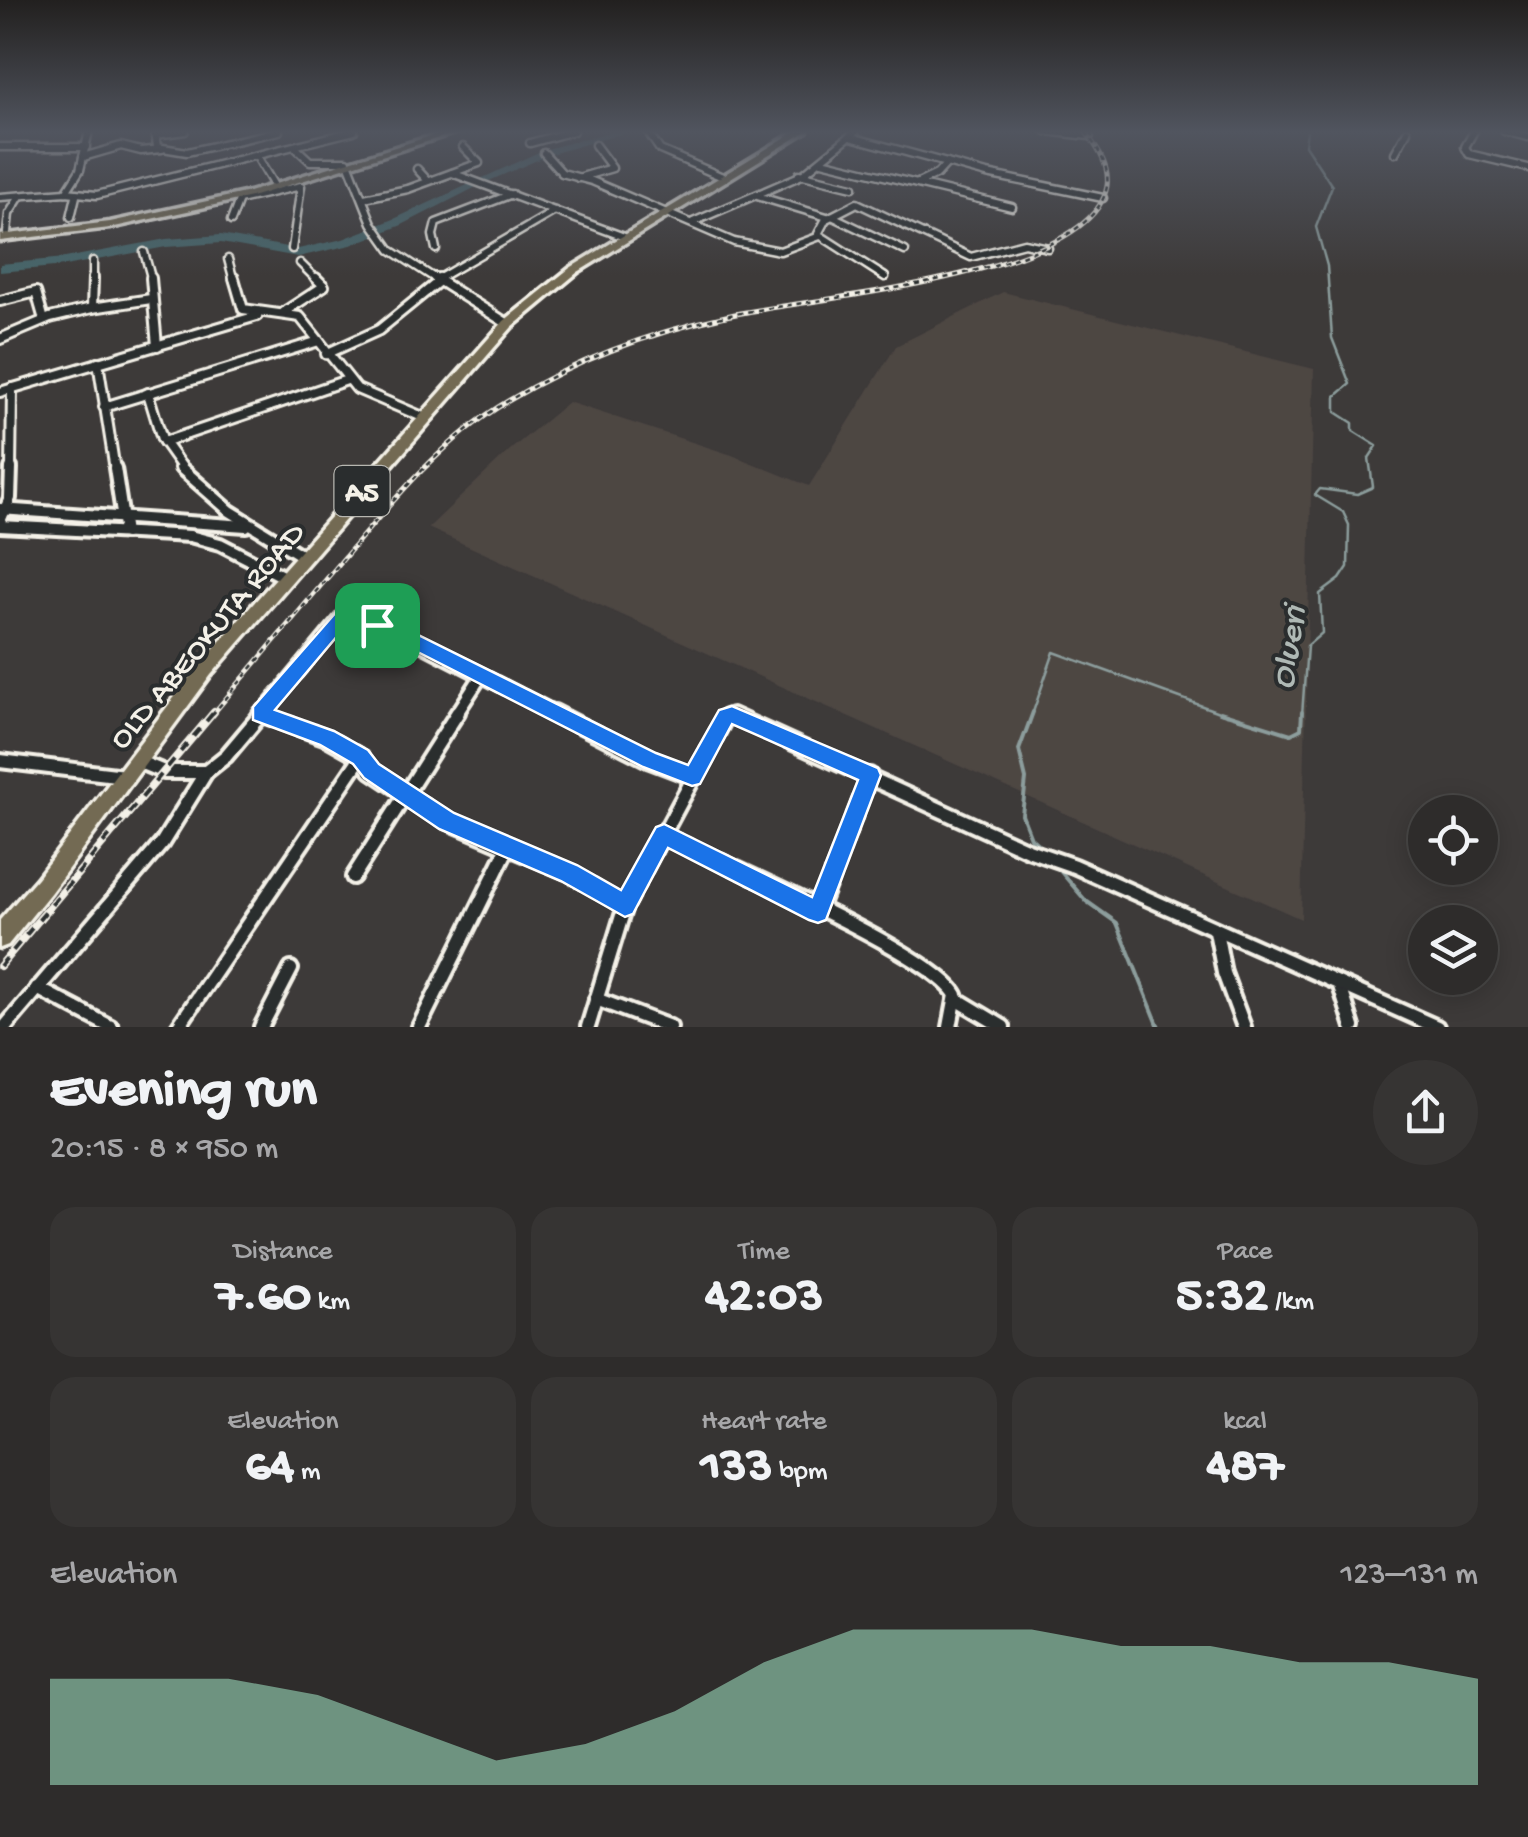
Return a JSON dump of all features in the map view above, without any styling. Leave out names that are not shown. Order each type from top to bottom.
[{"type":"highway","name":"OLD ABEOKUTA ROAD","points":[[0,937],[204,670],[508,324],[553,285],[723,179]]},
{"type":"main road","points":[[164,212],[291,179]]},
{"type":"main road","points":[[2,235],[95,228],[310,179]]},
{"type":"street","points":[[66,192],[72,179]]},
{"type":"street","points":[[0,197],[66,192],[76,196],[97,195],[166,179]]},
{"type":"street","points":[[270,179],[273,184]]},
{"type":"street","points":[[355,179],[377,231],[391,250],[508,324]]},
{"type":"street","points":[[364,198],[435,179]]},
{"type":"street","points":[[467,179],[627,238]]},
{"type":"street","points":[[580,179],[669,212],[728,240],[767,251],[788,250],[820,236]]},
{"type":"street","points":[[692,222],[789,179]]},
{"type":"street","points":[[820,179],[852,186]]},
{"type":"street","points":[[901,179],[1012,207]]},
{"type":"street","points":[[918,183],[927,179]]},
{"type":"street","points":[[1018,179],[1103,198]]},
{"type":"street","points":[[231,221],[240,200],[300,183],[292,249]]},
{"type":"street","points":[[436,249],[436,223],[512,194]]},
{"type":"street","points":[[71,217],[76,196]]},
{"type":"street","points":[[756,196],[830,217],[905,251]]},
{"type":"street","points":[[2,235],[18,198]]},
{"type":"street","points":[[885,277],[820,236],[818,230],[830,217],[857,202],[967,257],[982,257],[1024,243],[1048,248]]},
{"type":"street","points":[[326,354],[379,330],[437,281],[555,210]]},
{"type":"street","points":[[144,252],[150,262],[157,346]]},
{"type":"street","points":[[228,259],[242,308],[264,314]]},
{"type":"street","points":[[92,308],[93,260]]},
{"type":"street","points":[[284,312],[324,286],[300,263]]},
{"type":"street","points":[[0,301],[36,292],[44,320]]},
{"type":"street","points":[[0,338],[44,320],[151,299]]},
{"type":"street","points":[[0,392],[264,314],[284,312],[300,318],[347,380],[370,397],[425,418]]},
{"type":"street","points":[[104,407],[319,342]]},
{"type":"street","points":[[98,362],[126,517],[125,533]]},
{"type":"street","points":[[164,442],[347,380]]},
{"type":"street","points":[[12,388],[11,441],[0,524],[204,539],[286,578]]},
{"type":"street","points":[[148,393],[170,454],[246,526],[304,557]]},
{"type":"street","points":[[0,446],[11,441]]},
{"type":"street","points":[[4,509],[188,518],[246,526]]},
{"type":"street","points":[[6,1027],[162,842],[206,772],[226,756],[344,615],[358,612],[650,760],[692,776]]},
{"type":"street","points":[[353,877],[481,676]]},
{"type":"street","points":[[260,714],[327,738],[361,757],[372,771],[446,821],[569,873],[625,906]]},
{"type":"street","points":[[588,1027],[625,906],[692,776],[726,717],[732,714],[1028,850],[1074,866],[1437,1027]]},
{"type":"street","points":[[178,1027],[361,757]]},
{"type":"street","points":[[136,760],[164,772],[206,772]]},
{"type":"street","points":[[0,761],[124,776]]},
{"type":"street","points":[[818,912],[870,775]]},
{"type":"street","points":[[664,834],[878,938],[916,961],[953,986],[958,1000],[950,1027]]},
{"type":"street","points":[[419,1027],[508,846]]},
{"type":"street","points":[[1216,931],[1224,972],[1244,1027]]},
{"type":"street","points":[[261,1027],[292,969]]},
{"type":"street","points":[[1340,986],[1353,1027]]},
{"type":"street","points":[[37,988],[111,1027]]},
{"type":"street","points":[[596,999],[670,1027]]},
{"type":"street","points":[[958,1000],[1002,1027]]},
{"type":"shaded area","points":[[1003,292],[1314,369],[1301,919],[428,528],[510,450],[568,402],[732,455],[809,486],[896,346]]},
{"type":"waterway","points":[[483,181],[488,179]]},
{"type":"waterway","name":"Olueri","points":[[1302,715],[1307,646],[1322,633],[1320,594],[1340,579],[1348,567],[1349,525],[1343,512],[1315,495],[1320,489],[1357,494],[1373,487],[1369,458],[1377,446],[1353,431],[1353,423],[1336,412],[1336,396],[1350,384],[1332,338],[1327,266],[1316,227],[1332,186],[1327,179]]},
{"type":"waterway","points":[[0,268],[65,262],[166,243],[221,239],[298,253],[347,242],[476,184]]},
{"type":"waterway","name":"Olueri","points":[[1032,715],[1054,652],[1227,715]]},
{"type":"waterway","name":"Olueri","points":[[1033,712],[1019,750],[1026,779],[1022,815],[1031,838],[1041,847]]},
{"type":"waterway","name":"Olueri","points":[[1220,712],[1291,734],[1301,729],[1302,712]]},
{"type":"waterway","name":"Olueri","points":[[1055,865],[1086,901],[1117,923],[1159,1027]]},
{"type":"railway","points":[[212,715],[397,497],[460,435],[508,401],[560,373],[669,331],[726,316],[940,279],[1000,263],[1052,243],[1089,218],[1107,179]]},
{"type":"railway","points":[[0,966],[214,712]]},
{"type":"route","points":[[358,612],[377,625],[650,760],[692,776],[726,717],[732,714],[870,775],[818,912],[664,834],[625,906],[569,873],[446,821],[372,771],[361,757],[327,738],[260,714],[344,615],[358,612]]}]
